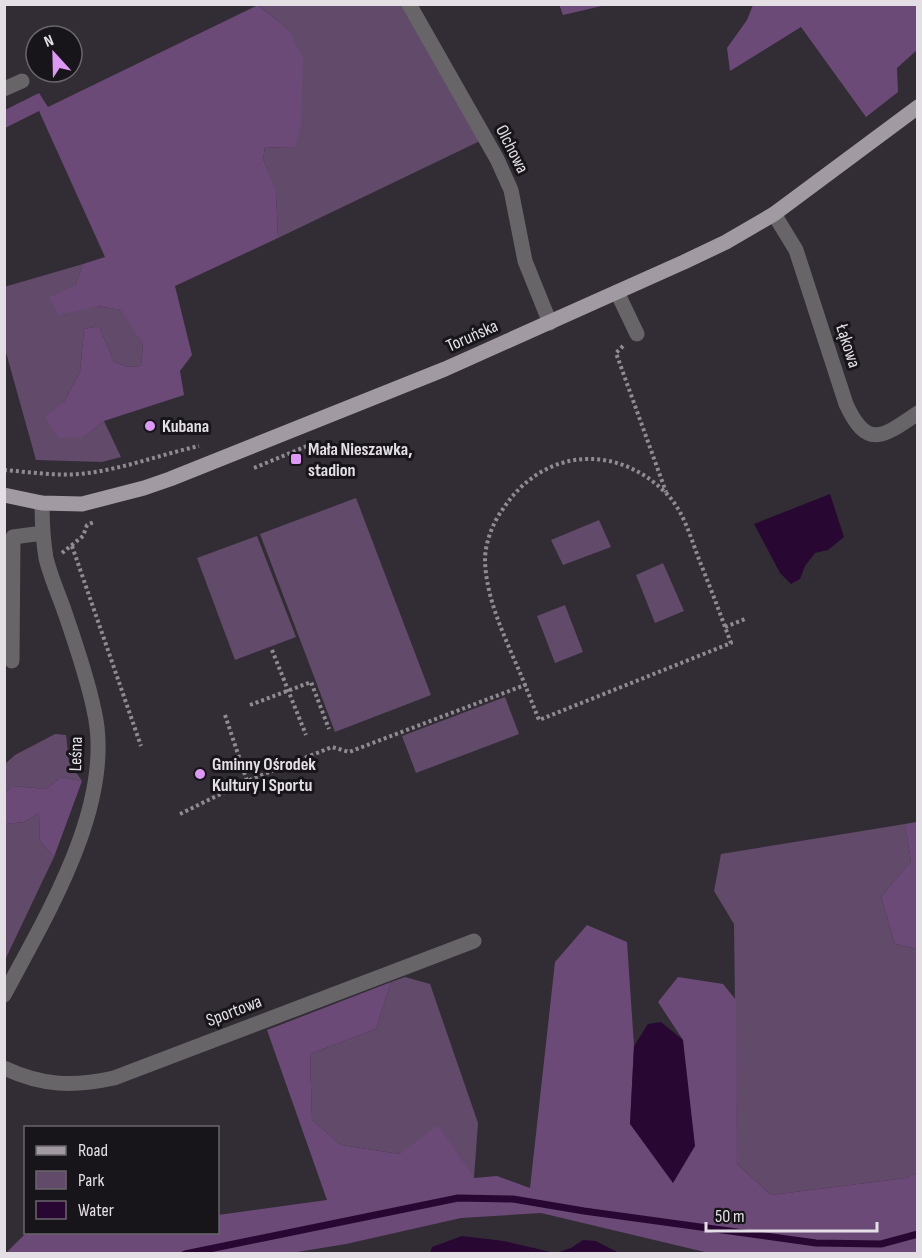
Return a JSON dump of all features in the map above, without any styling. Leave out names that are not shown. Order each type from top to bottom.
[{"type":"main road","name":"Toruńska","points":[[4,495],[42,503],[82,504],[144,488],[420,379],[550,323],[726,242],[774,214],[918,107]]},
{"type":"street","name":"Olchowa","points":[[409,4],[497,159],[511,190],[525,261],[550,323]]},
{"type":"street","points":[[4,89],[22,81]]},
{"type":"street","name":"Łąkowa","points":[[774,214],[796,250],[846,404],[855,422],[866,433],[882,434],[899,426],[918,412]]},
{"type":"street","points":[[617,292],[637,334]]},
{"type":"street","name":"Leśna","points":[[4,995],[50,909],[72,859],[92,797],[99,752],[95,711],[73,634],[46,559],[42,503]]},
{"type":"street","points":[[12,660],[13,537],[43,533]]},
{"type":"street","name":"Sportowa","points":[[4,1068],[26,1078],[57,1084],[87,1084],[114,1078],[474,941]]},
{"type":"path","points":[[637,334],[616,353],[667,494],[684,519],[731,643],[539,720],[489,593],[485,557],[494,522],[514,492],[543,469],[581,458],[614,462],[643,475],[667,494]]},
{"type":"path","points":[[4,470],[78,474],[108,469],[202,445]]},
{"type":"path","points":[[72,546],[141,746]]},
{"type":"path","points":[[725,627],[745,619]]},
{"type":"path","points":[[272,650],[306,735]]},
{"type":"path","points":[[250,705],[310,682],[329,729]]},
{"type":"path","points":[[180,814],[247,781],[332,747],[349,752],[525,685]]},
{"type":"path","points":[[225,715],[247,781]]},
{"type":"green space","points":[[258,5],[402,5],[480,141],[278,238],[276,192],[263,159],[265,147],[295,148],[288,29]]},
{"type":"green space","points":[[83,264],[75,286],[97,306],[122,310],[143,345],[141,366],[128,367],[114,362],[99,326],[84,329],[80,372],[64,402],[84,437],[104,421],[121,457],[102,462],[36,460],[5,349],[4,287]]},
{"type":"green space","points":[[356,498],[431,695],[335,732],[260,534]]},
{"type":"green space","points":[[599,520],[611,547],[563,565],[551,540]]},
{"type":"green space","points":[[257,536],[296,637],[235,660],[197,558]]},
{"type":"green space","points":[[663,563],[684,611],[655,623],[636,575]]},
{"type":"green space","points":[[565,605],[583,652],[555,663],[537,616]]},
{"type":"green space","points":[[505,697],[519,734],[416,773],[402,736]]},
{"type":"green space","points":[[55,734],[66,735],[69,762],[82,781],[61,777],[46,789],[12,786],[5,793],[5,764],[15,755]]},
{"type":"green space","points":[[39,813],[40,841],[54,857],[5,960],[5,824],[24,822]]},
{"type":"green space","points":[[905,824],[911,861],[881,897],[895,944],[917,949],[917,1173],[906,1178],[771,1195],[737,1164],[734,924],[714,891],[721,854]]},
{"type":"green space","points":[[405,977],[430,984],[478,1123],[474,1178],[400,1154],[341,1145],[312,1120],[310,1054],[376,1029],[391,982]]},
{"type":"shaded area","points":[[559,4],[606,4],[606,5],[563,15]]},
{"type":"shaded area","points":[[258,5],[288,29],[303,58],[301,124],[295,148],[265,147],[263,159],[276,191],[278,238],[175,286],[192,355],[180,371],[184,395],[104,421],[84,437],[59,438],[45,417],[64,402],[80,372],[84,329],[99,326],[114,362],[128,367],[141,366],[143,345],[121,310],[97,306],[59,315],[49,297],[75,286],[83,264],[105,257],[39,111],[5,128],[5,110],[39,93],[48,107]]},
{"type":"shaded area","points":[[753,5],[917,5],[917,50],[897,68],[898,92],[866,117],[801,27],[730,71],[727,48],[747,20]]},
{"type":"shaded area","points":[[61,777],[82,781],[54,857],[40,841],[39,813],[24,822],[5,824],[5,793],[12,786],[46,789]]},
{"type":"shaded area","points":[[918,822],[917,949],[895,944],[881,897],[911,861],[905,824]]},
{"type":"shaded area","points":[[587,925],[627,942],[634,1046],[630,1124],[683,1040],[658,1002],[678,977],[723,984],[736,1000],[737,1164],[771,1195],[906,1178],[917,1173],[917,1253],[709,1253],[541,1213],[461,1218],[346,1244],[291,1253],[5,1254],[25,1234],[219,1234],[219,1215],[327,1200],[267,1030],[391,982],[376,1029],[310,1054],[312,1120],[341,1145],[400,1154],[438,1125],[474,1178],[497,1176],[530,1188],[555,962]]},
{"type":"water","points":[[830,494],[844,537],[828,550],[815,553],[805,566],[800,579],[791,584],[780,573],[754,524]]},
{"type":"water","points":[[661,1022],[683,1040],[695,1146],[673,1183],[630,1124],[634,1046],[648,1024]]},
{"type":"water","points":[[462,1236],[504,1241],[555,1253],[430,1253],[432,1247]]},
{"type":"water","points":[[583,1240],[596,1241],[619,1253],[556,1253],[571,1248]]},
{"type":"waterway","points":[[185,1254],[458,1198],[513,1199],[816,1243],[881,1244],[918,1234]]},
{"type":"place","name":"Kubana","points":[[150,426]]},
{"type":"place","name":"Mała Nieszawka, stadion","points":[[296,459]]},
{"type":"place","name":"Gminny Ośrodek Kultury I Sportu","points":[[200,774]]}]
